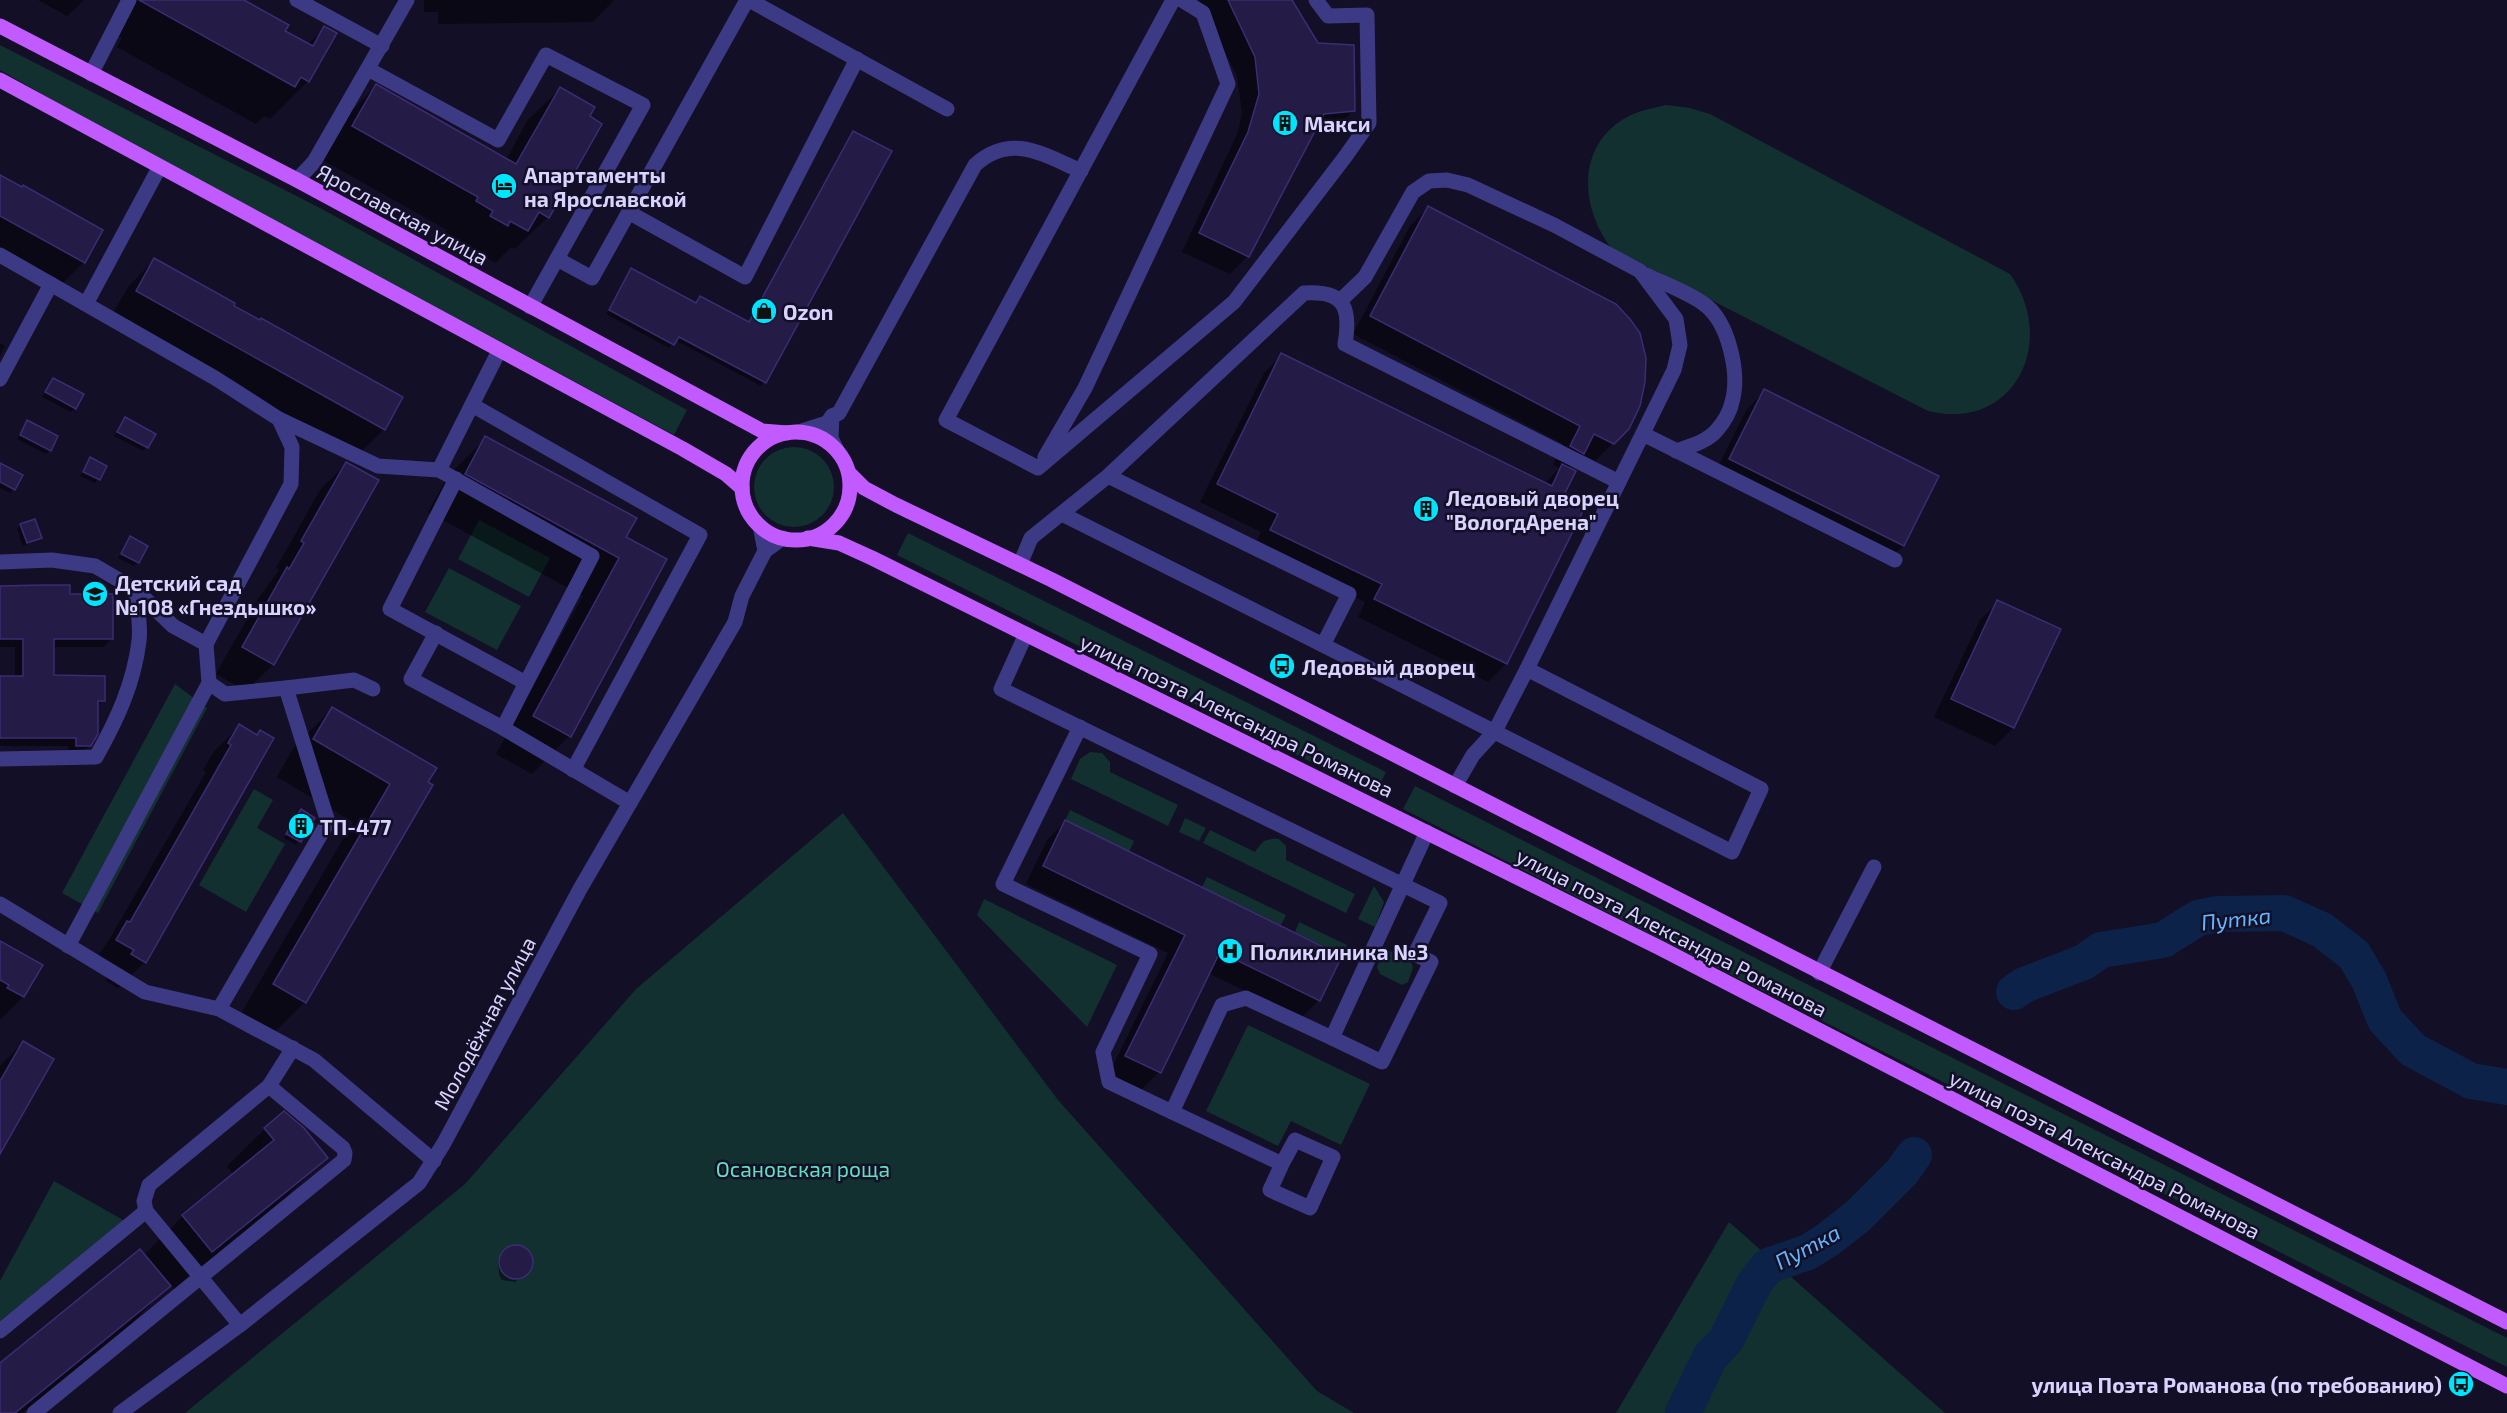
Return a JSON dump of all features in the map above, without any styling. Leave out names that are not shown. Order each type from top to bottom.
[{"type":"main road","name":"Ярославская улица","points":[[0,26],[297,180],[762,431],[793,432]]},
{"type":"main road","points":[[0,80],[159,168],[683,449],[726,474],[742,488]]},
{"type":"main road","points":[[793,432],[821,438],[838,452],[849,473],[849,497],[839,519],[830,528],[808,538],[783,538],[760,526],[749,513],[742,488],[746,466],[758,448],[776,436],[793,432]]},
{"type":"main road","name":"улица поэта Александра Романова","points":[[849,473],[864,488],[896,505],[1020,564],[2507,1322]]},
{"type":"main road","name":"улица поэта Александра Романова","points":[[808,538],[838,543],[1660,948],[2507,1386]]},
{"type":"street","points":[[91,74],[129,0]]},
{"type":"street","points":[[297,0],[382,46]]},
{"type":"street","points":[[297,180],[314,162],[407,0]]},
{"type":"street","points":[[557,259],[592,278],[748,0],[947,109]]},
{"type":"street","points":[[1038,468],[946,420],[1173,0]]},
{"type":"street","points":[[1038,468],[1085,388],[1228,84],[1203,13],[1182,0]]},
{"type":"street","points":[[1038,468],[1234,302],[1369,123],[1367,15],[1328,16],[1316,0]]},
{"type":"street","points":[[368,69],[498,140],[546,55],[643,105],[530,306]]},
{"type":"street","points":[[630,213],[745,276],[857,59]]},
{"type":"street","points":[[793,432],[827,423],[832,416],[839,413],[975,165],[994,152],[1011,147],[1027,147],[1081,171]]},
{"type":"street","points":[[86,304],[159,168]]},
{"type":"street","points":[[1340,301],[1365,277],[1413,192],[1429,182],[1447,180],[1468,185],[1554,225],[1704,305],[1717,318],[1731,356],[1735,388],[1732,404],[1716,432],[1703,441],[1676,451]]},
{"type":"street","points":[[0,255],[215,378],[279,419],[378,466],[439,470],[592,556],[503,729]]},
{"type":"street","points":[[1455,786],[1473,755],[1495,731],[1674,370],[1680,345],[1676,319],[1640,272]]},
{"type":"street","points":[[0,379],[51,284]]},
{"type":"street","points":[[1020,564],[1031,538],[1108,476],[1304,293],[1324,291],[1340,301],[1349,318],[1345,344],[1618,482]]},
{"type":"street","points":[[439,470],[499,351]]},
{"type":"street","points":[[472,405],[700,535],[573,770]]},
{"type":"street","points":[[832,416],[831,438],[838,452]]},
{"type":"street","points":[[68,946],[209,683],[206,644],[291,484],[292,447],[279,419]]},
{"type":"street","points":[[1643,434],[1895,560]]},
{"type":"street","points":[[1108,476],[1350,594],[1323,645]]},
{"type":"street","points":[[456,479],[390,609],[526,683]]},
{"type":"street","points":[[1062,514],[1732,852],[1761,789],[1527,669]]},
{"type":"street","points":[[760,526],[765,551],[783,538]]},
{"type":"street","name":"Молодёжная улица","points":[[120,1413],[240,1325],[419,1184],[434,1161],[580,889],[735,622],[742,596],[765,551]]},
{"type":"street","points":[[0,562],[52,560],[95,566],[136,590],[173,626],[206,644]]},
{"type":"street","points":[[0,759],[96,757],[118,717],[131,682],[139,639],[136,590]]},
{"type":"street","points":[[436,633],[411,679],[503,729],[630,803]]},
{"type":"street","points":[[1026,634],[1001,689],[1440,903],[1415,954],[1431,962],[1382,1062],[1246,998],[1222,1005],[1172,1112]]},
{"type":"street","points":[[209,683],[225,694],[354,680],[373,689]]},
{"type":"street","points":[[219,1009],[328,822],[286,688]]},
{"type":"street","points":[[1080,727],[1003,884],[1150,954],[1103,1052],[1109,1082],[1282,1164]]},
{"type":"street","points":[[1332,1038],[1427,832]]},
{"type":"street","points":[[1819,973],[1874,867]]},
{"type":"street","points":[[0,904],[145,992],[219,1009],[314,1060],[434,1161]]},
{"type":"street","points":[[240,1325],[146,1211],[144,1201],[149,1185],[270,1086],[293,1048]]},
{"type":"street","points":[[34,1413],[344,1160],[343,1148],[270,1086]]},
{"type":"street","points":[[1295,1140],[1333,1157],[1310,1208],[1270,1190],[1282,1164],[1295,1140]]},
{"type":"street","points":[[0,1331],[146,1211]]},
{"type":"green space","points":[[0,45],[322,209],[687,410],[674,435],[75,113],[0,70]]},
{"type":"green space","points":[[1666,105],[1690,108],[1710,114],[2010,274],[2024,300],[2030,327],[2028,352],[2020,376],[2005,395],[1984,408],[1958,414],[1928,411],[1613,250],[1602,234],[1589,196],[1588,177],[1592,159],[1600,142],[1613,127],[1635,113]]},
{"type":"green space","points":[[794,447],[809,450],[822,459],[831,472],[834,487],[831,502],[822,515],[809,524],[794,527],[779,524],[766,515],[757,502],[754,487],[757,472],[766,459],[779,450]]},
{"type":"green space","points":[[479,520],[550,558],[529,597],[458,559]]},
{"type":"green space","points":[[908,533],[1386,772],[1375,794],[897,555]]},
{"type":"green space","points":[[449,568],[521,606],[497,650],[425,612]]},
{"type":"green space","points":[[175,684],[207,708],[98,913],[62,893]]},
{"type":"green space","points":[[1090,752],[1102,753],[1110,762],[1110,772],[1178,805],[1168,826],[1071,779],[1080,759]]},
{"type":"green space","points":[[1415,786],[2507,1338],[2507,1367],[1403,809]]},
{"type":"green space","points":[[254,789],[273,800],[257,828],[285,844],[246,912],[199,885]]},
{"type":"green space","points":[[1070,810],[1134,841],[1129,852],[1065,821]]},
{"type":"green space","name":"Осановская роща","points":[[843,813],[1058,1100],[1317,1391],[1354,1413],[185,1413],[465,1184],[636,989]]},
{"type":"green space","points":[[1185,818],[1206,828],[1199,841],[1179,832]]},
{"type":"green space","points":[[1210,830],[1255,852],[1265,841],[1279,839],[1286,846],[1286,860],[1355,894],[1346,913],[1203,843]]},
{"type":"green space","points":[[1207,877],[1286,915],[1281,925],[1202,887]]},
{"type":"green space","points":[[1374,886],[1384,902],[1375,927],[1358,919]]},
{"type":"green space","points":[[984,899],[1117,965],[1087,1027],[977,915]]},
{"type":"green space","points":[[1299,922],[1347,945],[1342,955],[1295,932]]},
{"type":"green space","points":[[1390,951],[1411,962],[1413,968],[1408,982],[1402,985],[1380,974],[1377,967],[1382,954]]},
{"type":"green space","points":[[1248,1025],[1370,1084],[1341,1145],[1291,1121],[1278,1146],[1206,1111]]},
{"type":"green space","points":[[54,1181],[125,1221],[0,1321],[0,1281]]},
{"type":"green space","points":[[1729,1222],[1945,1413],[1616,1413]]},
{"type":"building","points":[[139,0],[244,0],[289,25],[285,31],[313,46],[324,26],[337,33],[309,82],[301,77],[295,87]]},
{"type":"building","name":"Макси","points":[[1228,0],[1292,0],[1318,43],[1354,45],[1355,111],[1324,114],[1249,257],[1199,233],[1248,132],[1259,94],[1255,57]]},
{"type":"building","points":[[376,84],[516,164],[560,87],[595,107],[590,116],[602,124],[549,218],[539,212],[528,231],[510,221],[508,226],[490,216],[493,211],[476,201],[478,197],[352,126]]},
{"type":"building","points":[[853,131],[892,151],[766,383],[679,337],[674,345],[609,310],[631,268],[696,303],[700,296],[749,322]]},
{"type":"building","points":[[0,175],[22,187],[23,185],[103,230],[85,263],[0,216]]},
{"type":"building","points":[[1428,206],[1616,304],[1630,319],[1640,333],[1646,358],[1645,382],[1640,406],[1629,429],[1614,444],[1594,434],[1584,454],[1570,446],[1580,426],[1370,316]]},
{"type":"building","points":[[154,258],[235,303],[234,306],[260,320],[261,318],[403,397],[385,430],[136,291]]},
{"type":"building","name":"Ледовый дворец \"ВологдАрена\"","points":[[1281,353],[1552,486],[1562,464],[1576,471],[1565,493],[1587,503],[1507,664],[1374,599],[1382,584],[1270,530],[1278,514],[1217,484]]},
{"type":"building","points":[[53,378],[84,394],[76,409],[45,392]]},
{"type":"building","points":[[1764,389],[1939,476],[1904,546],[1729,459]]},
{"type":"building","points":[[125,417],[156,434],[148,448],[117,432]]},
{"type":"building","points":[[27,420],[58,436],[51,451],[20,435]]},
{"type":"building","points":[[485,436],[637,518],[626,537],[667,559],[571,737],[533,716],[619,558],[465,474]]},
{"type":"building","points":[[90,457],[107,466],[100,480],[83,472]]},
{"type":"building","points":[[346,462],[379,480],[274,665],[242,647],[287,567],[289,569],[304,543],[301,541]]},
{"type":"building","points":[[0,463],[23,475],[15,490],[0,482]]},
{"type":"building","points":[[35,519],[42,538],[27,543],[20,524]]},
{"type":"building","points":[[130,536],[148,546],[139,563],[121,554]]},
{"type":"building","points":[[70,585],[70,594],[113,594],[113,639],[54,639],[54,675],[105,676],[105,701],[98,701],[98,734],[91,746],[76,746],[76,738],[0,738],[0,676],[23,676],[23,639],[0,639],[0,586]]},
{"type":"building","points":[[1997,600],[2061,629],[2014,728],[1951,699]]},
{"type":"building","points":[[332,707],[437,768],[428,782],[433,785],[306,1003],[273,984],[390,784],[313,739]]},
{"type":"building","points":[[239,724],[257,735],[260,730],[274,738],[146,963],[131,954],[134,950],[116,940],[127,921],[130,922],[231,745],[228,743]]},
{"type":"building","name":"ТП-477","points":[[301,809],[315,818],[301,842],[286,834]]},
{"type":"building","points":[[1065,820],[1342,956],[1320,1001],[1220,952],[1161,1073],[1125,1056],[1185,935],[1043,866]]},
{"type":"building","points":[[0,941],[43,965],[24,997],[7,988],[9,985],[0,980]]},
{"type":"building","points":[[23,1041],[54,1059],[0,1154],[0,1081]]},
{"type":"building","points":[[284,1111],[304,1128],[328,1158],[212,1252],[182,1215],[274,1140],[264,1128]]},
{"type":"building","points":[[516,1245],[528,1250],[533,1262],[528,1274],[516,1279],[504,1274],[499,1262],[504,1250]]},
{"type":"building","points":[[140,1249],[171,1286],[15,1413],[0,1413],[0,1363]]},
{"type":"waterway","name":"Путка","points":[[2014,992],[2024,985],[2084,962],[2101,950],[2163,940],[2198,918],[2218,914],[2284,913],[2322,930],[2354,955],[2369,980],[2385,1020],[2413,1050],[2471,1081],[2507,1087]]},
{"type":"waterway","name":"Путка","points":[[1683,1413],[1710,1357],[1726,1340],[1755,1282],[1768,1266],[1808,1252],[1826,1241],[1858,1216],[1902,1172],[1914,1155]]},
{"type":"place","name":"Макси","points":[[1285,123]]},
{"type":"place","name":"Апартаменты на Ярославской","points":[[504,186]]},
{"type":"place","name":"Ozon","points":[[764,311]]},
{"type":"place","name":"Ледовый дворец \"ВологдАрена\"","points":[[1426,509]]},
{"type":"place","name":"Детский сад №108 «Гнездышко»","points":[[95,594]]},
{"type":"place","name":"Ледовый дворец","points":[[1282,666]]},
{"type":"place","name":"ТП-477","points":[[301,826]]},
{"type":"place","name":"Поликлиника №3","points":[[1230,951]]},
{"type":"place","name":"улица Поэта Романова (по требованию)","points":[[2461,1384]]}]
